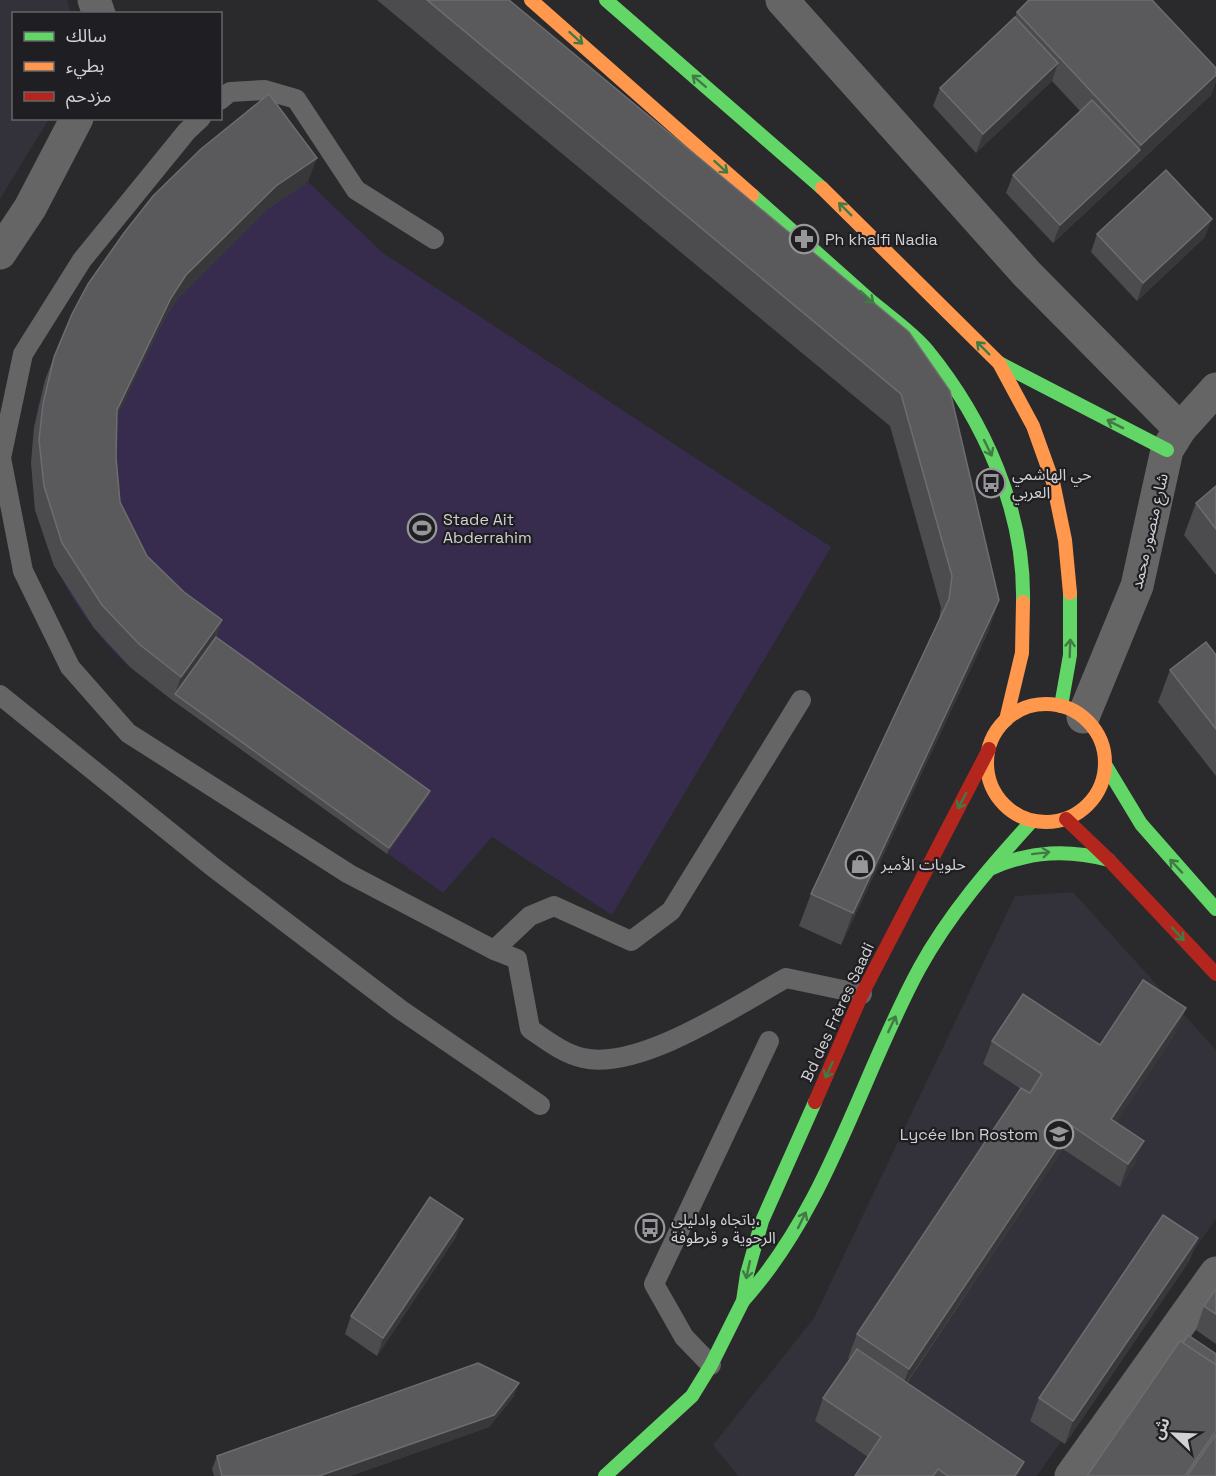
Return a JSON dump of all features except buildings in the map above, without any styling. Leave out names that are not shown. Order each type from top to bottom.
[{"type":"main road","points":[[531,0],[926,349],[969,410],[999,475],[1010,507],[1024,566],[1022,653],[1006,720]]},
{"type":"main road","points":[[606,0],[840,204],[999,363],[1033,426],[1053,482],[1065,540],[1070,594],[1072,711]]},
{"type":"main road","points":[[999,363],[1174,440]]},
{"type":"main road","points":[[1106,766],[1102,783],[1094,799],[1082,811],[1055,822],[1032,821],[1003,804],[992,788],[987,769],[989,749],[996,733],[1006,720],[1023,709],[1042,704],[1072,711],[1096,730],[1104,748],[1106,766],[1116,788],[1143,830],[1216,909]]},
{"type":"main road","name":"Bd des Frères Saadi","points":[[605,1476],[692,1396],[711,1365],[743,1300],[762,1221],[862,994],[989,749]]},
{"type":"main road","points":[[1066,819],[1109,860],[1216,975]]},
{"type":"main road","name":"Bd des Frères Saadi","points":[[743,1300],[763,1281],[795,1235],[908,991],[950,918],[985,871],[1032,821]]},
{"type":"main road","points":[[985,871],[1025,855],[1046,852],[1068,851],[1109,860]]},
{"type":"street","points":[[782,0],[1174,440]]},
{"type":"street","points":[[0,253],[30,208],[76,120]]},
{"type":"street","name":"شارع منصور محمد","points":[[1072,711],[1137,586],[1174,440],[1216,389]]},
{"type":"street","points":[[1071,1476],[1216,1273]]},
{"type":"lane","points":[[222,98],[230,92],[265,90],[296,99],[356,190],[434,239]]},
{"type":"lane","points":[[199,120],[187,131],[82,260],[23,354],[1,458],[23,571],[70,667],[128,733],[349,874],[494,950],[517,959],[530,1029],[560,1048],[583,1058],[621,1059],[685,1035],[786,978],[862,994]]},
{"type":"lane","points":[[0,695],[213,867],[391,1003],[540,1105]]},
{"type":"lane","points":[[494,950],[530,916],[554,906],[631,941],[671,911],[801,700]]},
{"type":"lane","points":[[711,1365],[684,1337],[654,1284],[769,1041]]},
{"type":"shaded area","points":[[0,0],[67,0],[71,12],[12,12],[12,120],[48,120],[0,199]]},
{"type":"shaded area","name":"Stade Ait Abderrahim","points":[[308,182],[383,253],[831,547],[612,915],[492,837],[443,893],[134,671],[96,630],[73,599],[55,565],[42,530],[34,494],[32,457],[36,418],[46,379],[64,337]]},
{"type":"shaded area","name":"Lycée Ibn Rostom","points":[[1073,892],[1216,1050],[1216,1219],[1037,1476],[738,1476],[713,1445],[814,1318],[1015,896]]},
{"type":"traffic: fast","points":[[606,0],[822,188]]},
{"type":"traffic: fast","points":[[752,195],[872,302],[915,337],[948,377],[983,437],[1009,501],[1022,568],[1023,602]]},
{"type":"traffic: fast","points":[[999,363],[1167,450]]},
{"type":"traffic: fast","points":[[1061,706],[1070,655],[1070,593]]},
{"type":"traffic: fast","points":[[1106,766],[1141,824],[1216,909]]},
{"type":"traffic: fast","points":[[743,1301],[773,1264],[798,1225],[841,1141],[898,1011],[943,929],[971,892],[1032,821]]},
{"type":"traffic: fast","points":[[992,868],[1035,855],[1064,853],[1109,860]]},
{"type":"traffic: fast","points":[[605,1476],[692,1396],[711,1365],[743,1301],[747,1274],[762,1221],[815,1102]]},
{"type":"traffic: slow","points":[[531,0],[752,195]]},
{"type":"traffic: slow","points":[[822,188],[999,363],[1033,426],[1053,482],[1065,540],[1070,593]]},
{"type":"traffic: slow","points":[[1006,720],[1022,653],[1023,602]]},
{"type":"traffic: slow","points":[[1046,704],[1068,709],[1088,721],[1100,741],[1105,763],[1100,785],[1088,805],[1068,817],[1046,822],[1024,817],[1004,805],[992,785],[987,763],[992,741],[1004,721],[1024,709],[1046,704]]},
{"type":"traffic: jam","points":[[815,1102],[862,994],[989,749]]},
{"type":"traffic: jam","points":[[1066,819],[1109,860],[1216,974]]},
{"type":"place","name":"Ph khalfi Nadia","points":[[804,239]]},
{"type":"place","name":"حي الهاشمي العربي","points":[[991,483]]},
{"type":"place","name":"Stade Ait Abderrahim","points":[[422,528]]},
{"type":"place","name":"حلويات الأمير","points":[[860,864]]},
{"type":"place","name":"Lycée Ibn Rostom","points":[[1059,1134]]},
{"type":"place","name":"باتجاه وادليلي، الرحوية و قرطوفة","points":[[650,1228]]}]
